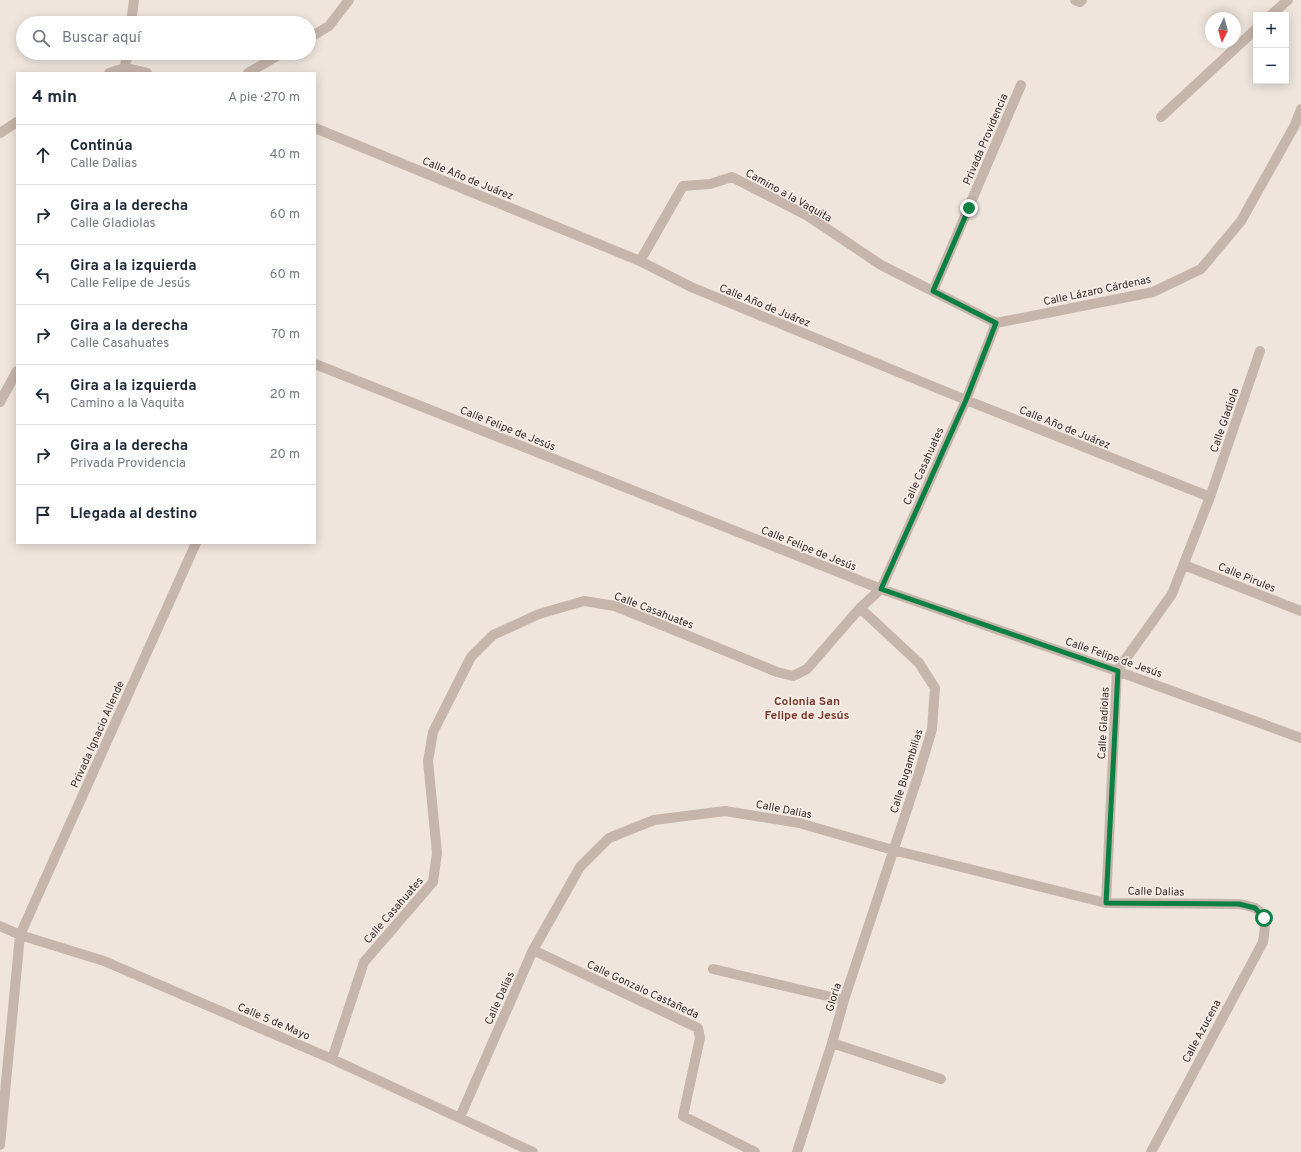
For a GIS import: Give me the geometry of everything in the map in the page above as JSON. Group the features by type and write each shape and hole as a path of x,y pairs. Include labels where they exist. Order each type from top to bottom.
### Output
{"street":[{"path":"132,16 134,0"},
{"path":"316,34 329,26 349,0"},
{"path":"1275,12 1288,0"},
{"path":"1161,117 1253,32"},
{"path":"125,68 126,60"},
{"path":"250,72 270,60"},
{"path":"112,72 125,68 143,72"},
{"name":"Privada Providencia","path":"933,291 1022,85"},
{"name":"Calle Lázaro Cárdenas","path":"996,323 1153,292 1201,270 1241,220 1298,125 1301,109"},
{"path":"0,133 16,123"},
{"name":"Calle Año de Juárez","path":"316,128 640,261 691,287 966,400 1210,497"},
{"name":"Camino a la Vaquita","path":"640,261 683,186 710,184 732,177 808,216 881,266 996,323"},
{"name":"Calle Casahuates","path":"332,1059 364,962 434,882 437,853 428,761 433,732 471,657 493,635 539,614 584,601 615,606 777,672 793,676 807,669 860,608 881,589 966,400 996,323"},
{"name":"Calle Gladiola","path":"1210,497 1260,351"},
{"name":"Calle Felipe de Jesús","path":"316,364 881,589 1118,671 1301,738"},
{"path":"0,402 16,373"},
{"path":"1118,671 1172,594 1210,497"},
{"name":"Privada Ignacio Allende","path":"0,1145 20,935 196,544"},
{"name":"Calle Pirules","path":"1184,565 1301,611"},
{"name":"Calle Bugambilias","path":"860,608 918,663 935,688 932,728 919,773 893,850"},
{"name":"Calle Gladiolas","path":"1106,903 1118,671"},
{"name":"Calle Dalias","path":"460,1117 533,950 580,867 609,838 654,820 725,811 799,823 893,850 1106,903 1239,904 1255,908 1264,918"},
{"name":"Gloria","path":"797,1152 832,1043 844,1000 893,850"},
{"name":"Calle Azucena","path":"1151,1152 1263,942 1265,930 1264,918"},
{"name":"Calle 5 de Mayo","path":"0,926 20,935 104,961 332,1059 533,1152"},
{"name":"Calle Gonzalo Castañeda","path":"533,950 698,1028 700,1038 683,1116 755,1152"},
{"path":"713,969 844,1000"},
{"path":"832,1043 941,1079"}],"district":[{"name":"Colonia San Felipe de Jesús","path":"807,708"}],"route":[{"path":"969,208 933,291 996,323 966,400 881,589 1118,671 1106,903 1239,904 1255,908 1264,918"}]}
